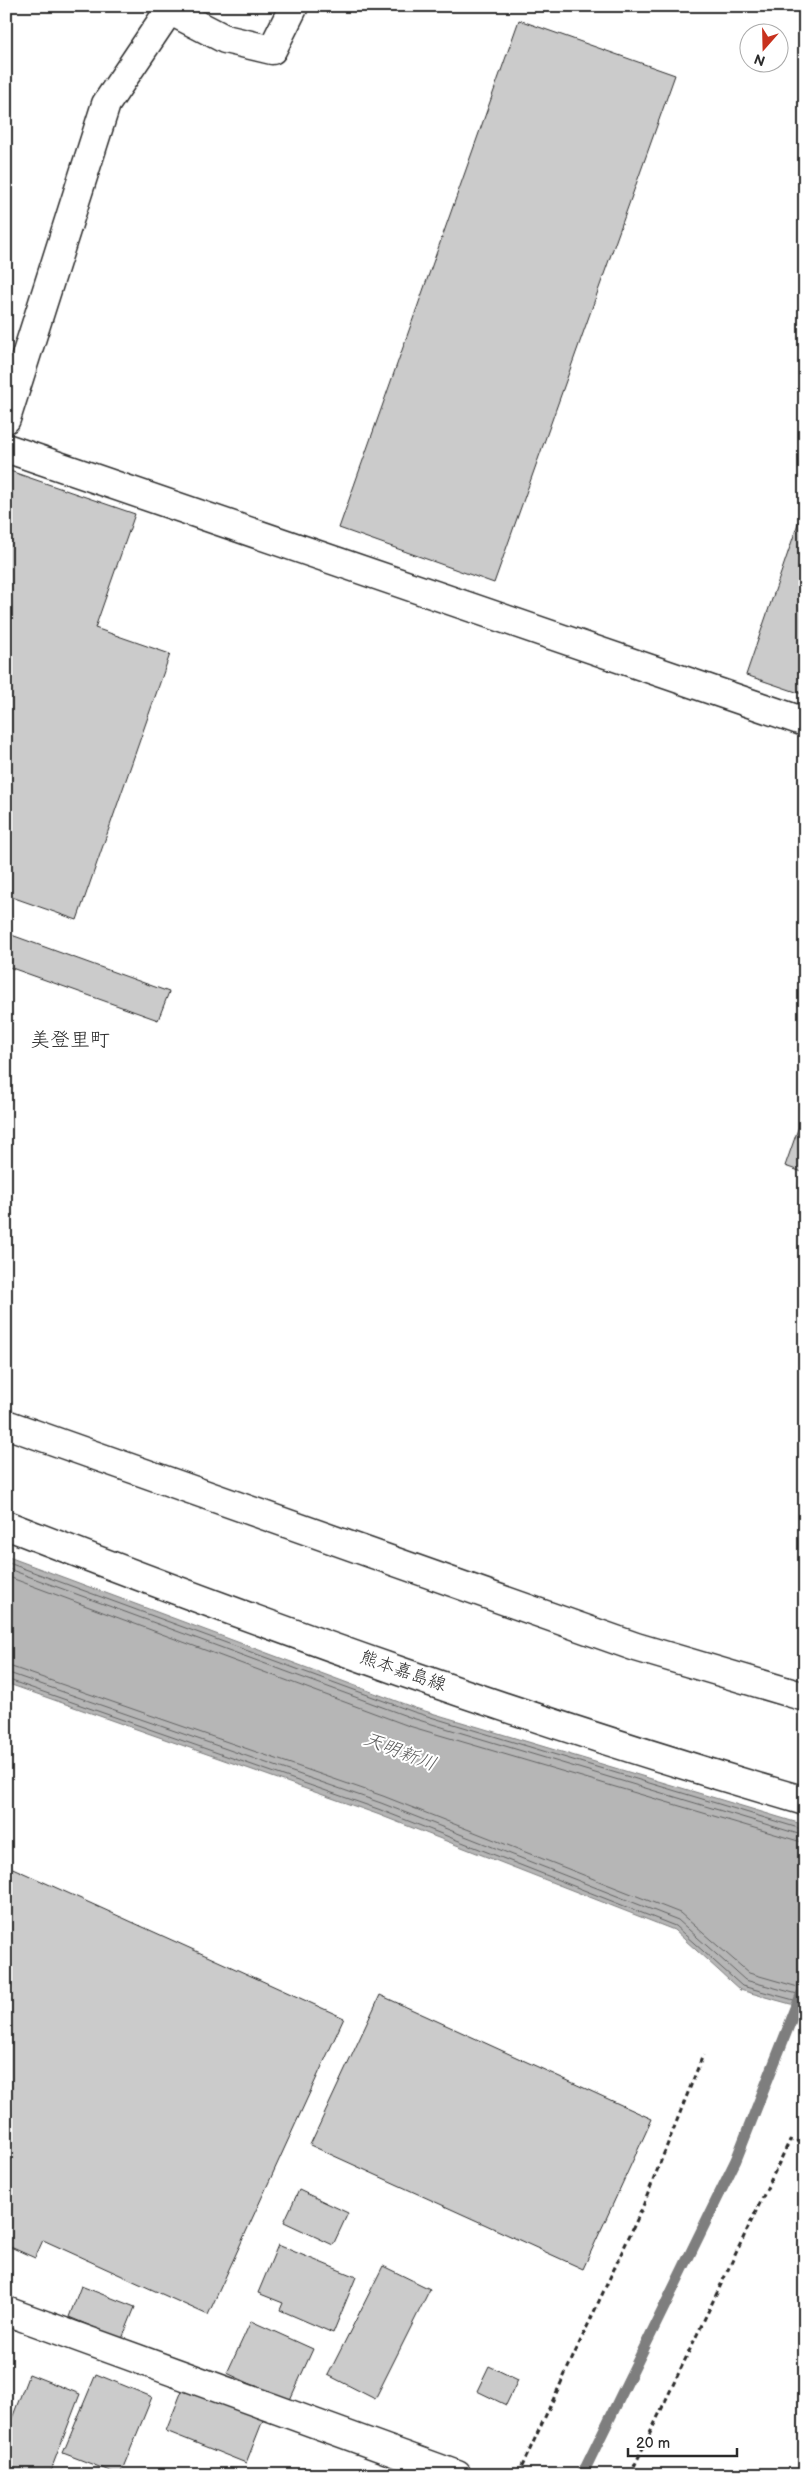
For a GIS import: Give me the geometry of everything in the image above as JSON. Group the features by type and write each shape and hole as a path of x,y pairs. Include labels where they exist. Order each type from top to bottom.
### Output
{"street":[{"path":"6,419 106,104 170,8 225,39 272,50 294,6"},
{"path":"6,448 805,722"},
{"path":"6,1424 636,1647 805,1697"},
{"name":"熊本嘉島線","path":"6,1526 427,1681 739,1782 805,1801"},
{"path":"6,2311 457,2475"}],"path":[{"path":"518,2475 641,2211 703,2055"},
{"path":"630,2475 790,2140 805,2144"}],"water":[{"name":"天明新川","path":"6,1556 415,1708 805,1825 805,2008 740,1990 674,1930 377,1814 6,1683"}],"building":[{"path":"519,20 675,75 494,583 339,528"},
{"path":"7,470 135,514 95,628 170,654 77,920 6,895"},
{"path":"805,503 805,695 746,675"},
{"path":"6,933 169,992 158,1020 6,966"},
{"path":"805,1109 805,1173 785,1166"},
{"path":"6,1865 344,2018 208,2315 43,2240 35,2258 6,2245"},
{"path":"380,1995 652,2119 583,2269 310,2145"},
{"path":"299,2190 348,2213 333,2245 284,2222"},
{"path":"278,2245 356,2277 333,2333 280,2310 283,2303 258,2293"},
{"path":"383,2266 430,2289 375,2399 328,2375"},
{"path":"81,2286 135,2307 122,2339 69,2317"},
{"path":"251,2321 313,2349 289,2402 227,2373"},
{"path":"489,2366 518,2380 506,2405 477,2391"},
{"path":"29,2374 80,2394 49,2475 6,2475 6,2434"},
{"path":"96,2374 152,2397 120,2475 63,2453"},
{"path":"185,2383 265,2415 246,2463 166,2431"}],"waterway":[{"path":"582,2475 736,2160 805,1985"}],"district":[{"name":"美登里町","path":"70,1040"}]}
